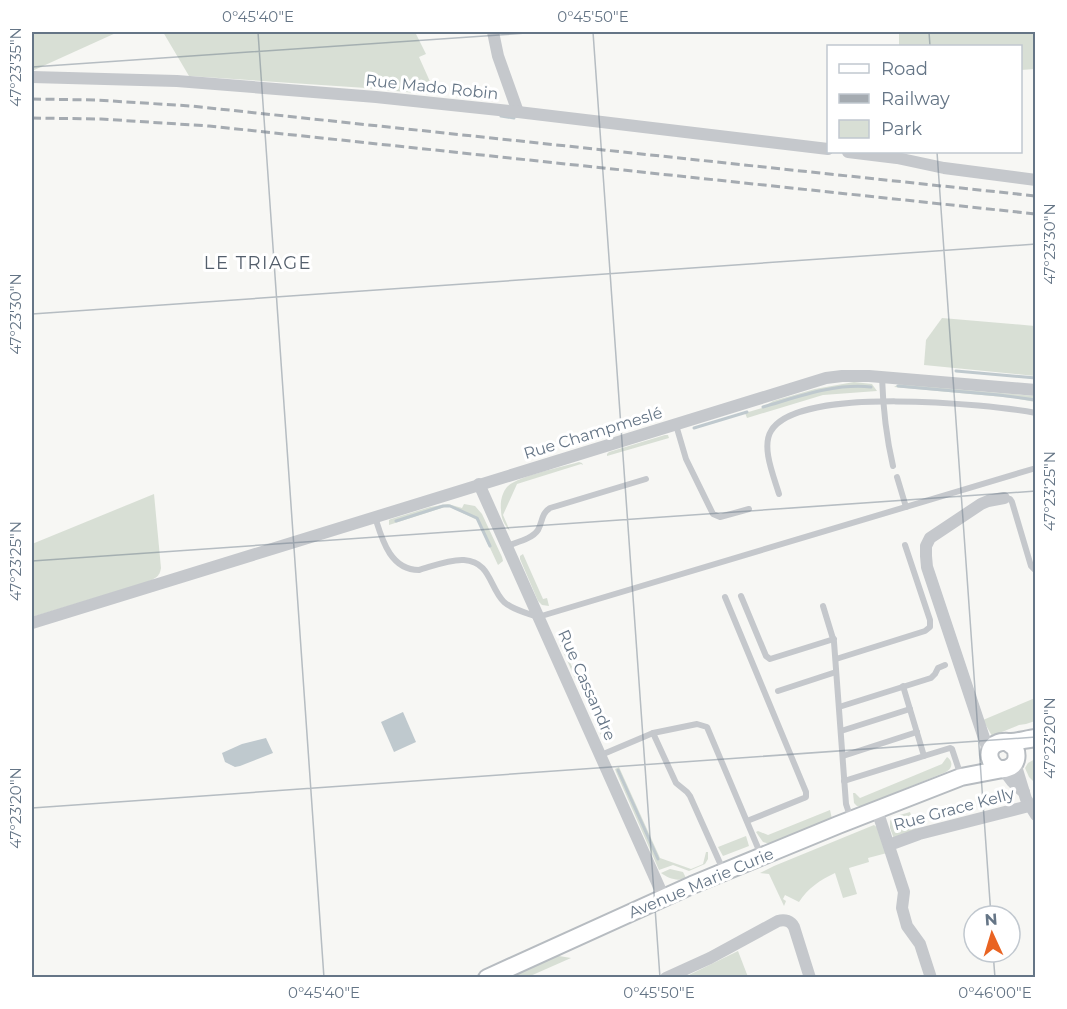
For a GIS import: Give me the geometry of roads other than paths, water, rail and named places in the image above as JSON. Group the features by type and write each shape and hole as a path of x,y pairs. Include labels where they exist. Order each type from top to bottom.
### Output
{"main road":[{"name":"Avenue Marie Curie","path":"916,794 959,770 980,762 993,745 1035,738"},
{"path":"993,745 1013,746 1016,751 1009,765 994,765 990,759 993,745"},
{"name":"Avenue Marie Curie","path":"487,978 762,856 961,777 1009,765 1035,747"}],"street":[{"path":"493,32 498,56 518,112"},
{"name":"Rue Mado Robin","path":"32,77 177,81 376,97 827,149"},
{"path":"856,153 1035,180"},
{"name":"Rue Champmeslé","path":"32,623 826,378 855,375 1035,390"},
{"name":"Rue Cassandre","path":"479,484 664,898"},
{"path":"993,745 979,723 927,567 926,546 930,538 939,531 958,521 981,504 1004,498"},
{"path":"1009,765 1030,791 1032,810"},
{"path":"877,810 903,892 902,908 907,926 910,933 921,944 931,978"},
{"name":"Rue Grace Kelly","path":"889,845 919,834 1032,810"},
{"path":"666,978 784,920 790,922 794,927 810,978"}],"lane":[{"path":"882,377 888,446 893,465"},
{"path":"779,494 767,445 768,437 775,426 791,415 815,408 883,402 987,405 1035,413"},
{"path":"676,424 686,459 713,514 720,517 748,509"},
{"path":"375,517 388,551 403,566 419,570 456,560 467,560 481,566 504,601 518,610 538,616 1035,468"},
{"path":"897,477 906,507"},
{"path":"507,546 524,540 537,531 544,512 550,508 646,479"},
{"path":"1004,498 1012,502 1031,566 1035,571"},
{"path":"836,659 925,631 930,627 930,620 905,545"},
{"path":"725,597 806,792 804,798 747,821"},
{"path":"741,597 766,656 770,659 834,639"},
{"path":"823,606 834,639 846,804 851,820"},
{"path":"839,707 931,678 938,668 945,665"},
{"path":"778,691 836,672"},
{"path":"903,686 924,756"},
{"path":"841,731 910,710"},
{"path":"600,755 653,733 697,724 707,727 762,856"},
{"path":"843,756 917,732"},
{"path":"653,733 675,783 690,796 724,872"},
{"path":"844,781 950,748 959,770"}],"waterway":[{"path":"501,116 514,118"},
{"path":"956,371 1036,378"},
{"path":"898,386 1036,400"},
{"path":"763,407 830,389 871,387"},
{"path":"694,428 747,412"},
{"path":"396,521 443,506 450,506 477,518 490,546"},
{"path":"618,770 658,859"}],"railway":[{"path":"32,99 96,100 191,106 1036,196"},
{"path":"32,118 101,119 209,126 1036,214"}],"district":[{"name":"LE TRIAGE","path":"258,263"}]}
